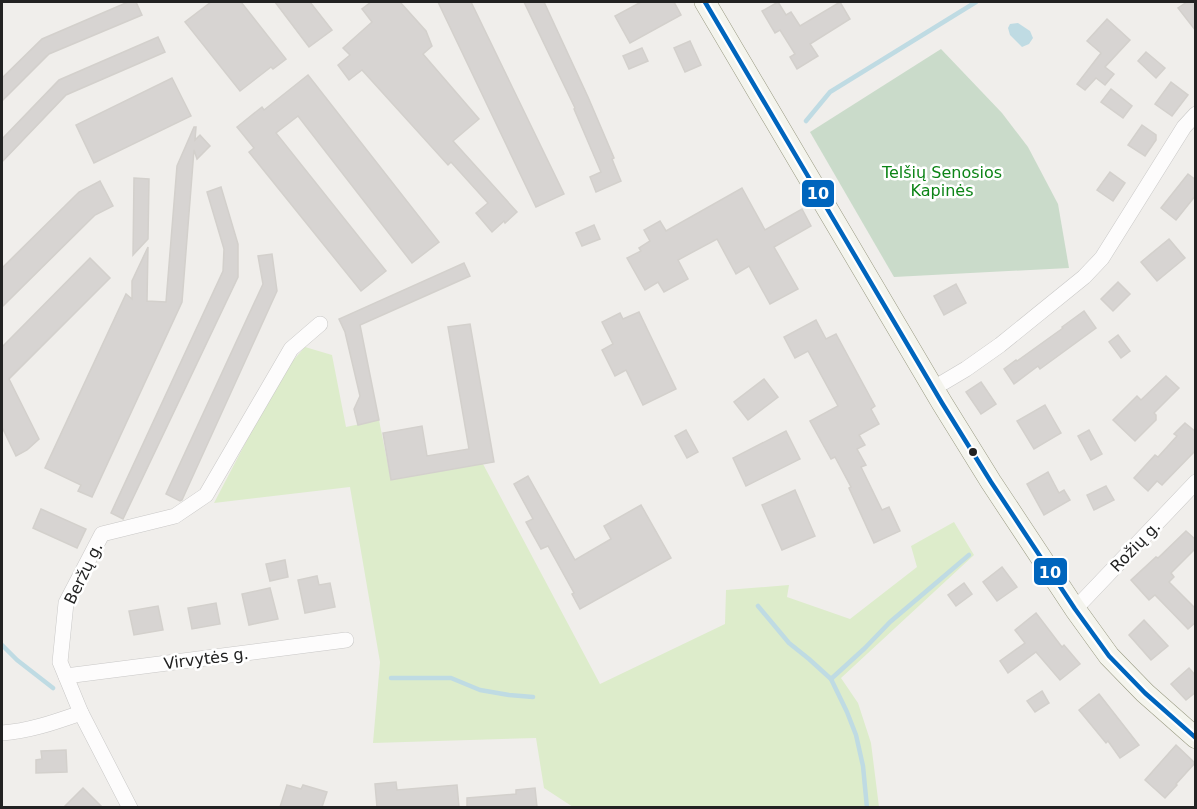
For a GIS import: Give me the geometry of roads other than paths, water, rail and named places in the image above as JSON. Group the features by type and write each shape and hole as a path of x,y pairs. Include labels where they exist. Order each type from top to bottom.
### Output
{"main road":[{"path":"705,2 991,482 1075,609 1109,656 1145,693 1196,738"}],"street":[{"path":"934,388 1000,345 1084,277 1102,258 1184,127 1196,114"},
{"name":"Beržų g.","path":"130,807 81,713 60,662 66,603 102,534 176,516 206,495 291,349 320,324"},
{"name":"Rožių g.","path":"1075,609 1196,482"},
{"name":"Virvytės g.","path":"66,676 346,640"},
{"path":"2,732 18,732 81,713"}],"water":[{"path":"1018,23 1030,31 1033,38 1029,44 1022,47 1010,35 1008,28 1010,24"}],"waterway":[{"path":"806,121 830,92 976,2"},
{"path":"831,679 890,622 969,555"},
{"path":"758,606 789,643 831,679 856,735 863,766 867,808"},
{"path":"2,645 53,688"},
{"path":"391,678 451,678 480,690 533,697"}],"park label":[{"name":"Telšių Senosios Kapinės","path":"942,181"}]}
